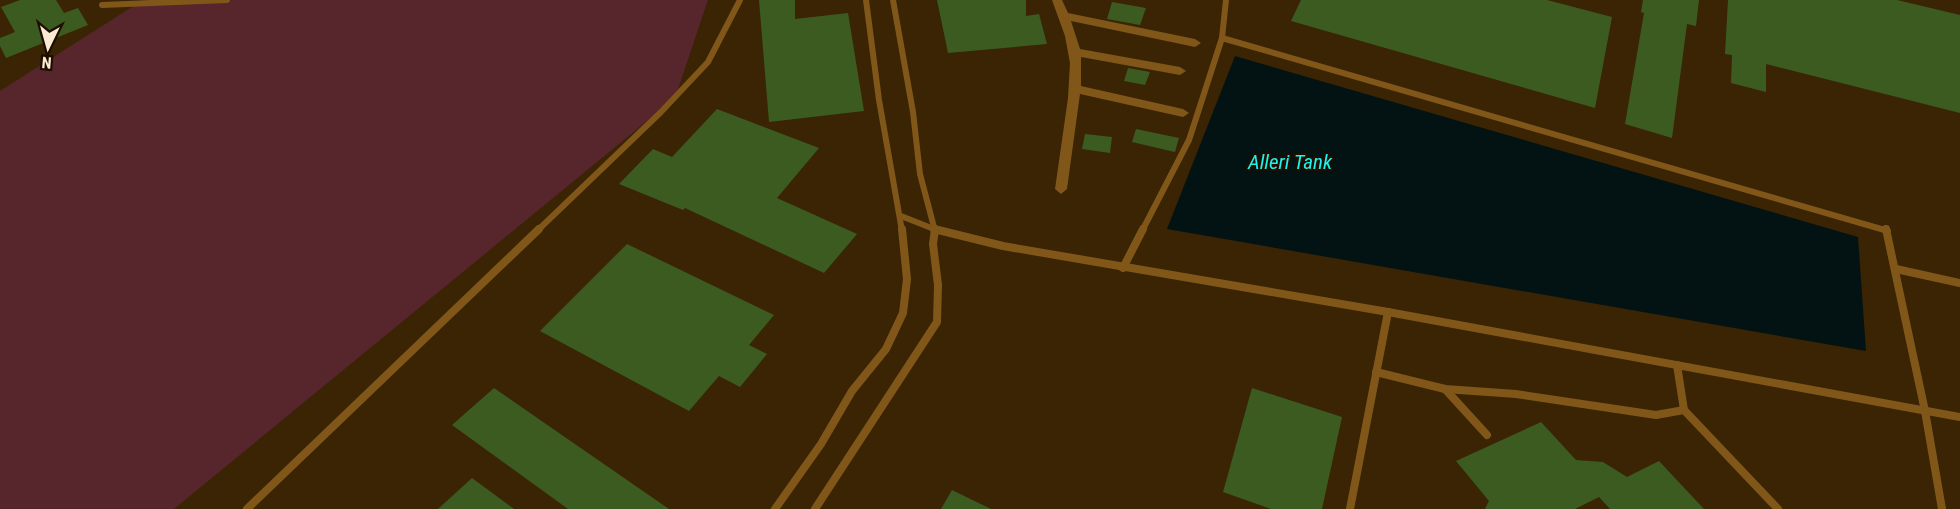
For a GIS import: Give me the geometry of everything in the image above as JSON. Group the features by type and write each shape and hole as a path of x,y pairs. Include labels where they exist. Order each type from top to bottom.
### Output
{"street":[{"path":"1057,0 1074,52 1073,88 1061,189"},
{"path":"1064,16 1195,43"},
{"path":"1074,52 1180,71"},
{"path":"1073,88 1183,113"}],"lane":[{"path":"100,2 115,0"},
{"path":"100,2 172,4 227,0"},
{"path":"247,509 661,112 708,62 740,0"},
{"path":"775,509 821,444 852,391 886,349 903,313 907,279 901,216 879,100 866,0"},
{"path":"814,509 937,322 938,285 933,244 935,230 920,174 913,112 893,0"},
{"path":"1123,268 1189,140 1222,38 1227,0"},
{"path":"1222,38 1888,230 1925,411 1942,509"},
{"path":"901,216 935,230 1003,246 1388,312 1960,417"},
{"path":"1896,269 1960,283"},
{"path":"1350,509 1388,312"},
{"path":"1677,365 1684,410 1778,509"},
{"path":"1376,372 1445,389 1516,394 1656,415 1684,410"},
{"path":"1445,389 1487,435"}],"shaded area":[{"path":"143,0 708,0 675,98 174,509 0,509 0,91"}],"water":[{"name":"Alleri Tank","path":"1235,56 1858,237 1866,351 1167,229"}],"building":[{"path":"20,0 56,0 64,13 78,8 88,25 6,58 0,46 0,38 15,32 1,7"},
{"path":"759,0 795,0 795,19 848,13 864,111 769,122"},
{"path":"937,0 1026,0 1026,16 1039,14 1047,44 948,53"},
{"path":"1301,0 1547,0 1612,17 1595,108 1291,21"},
{"path":"1643,0 1699,0 1696,26 1687,24 1672,138 1625,124 1644,13 1641,12"},
{"path":"1728,0 1897,0 1960,15 1960,113 1766,64 1766,92 1731,83 1732,55 1725,54"},
{"path":"1112,2 1146,8 1140,25 1107,19"},
{"path":"1128,68 1150,72 1145,85 1124,81"},
{"path":"717,109 819,148 777,198 857,234 824,273 685,208 683,210 619,184 653,149 672,157"},
{"path":"1136,129 1179,138 1175,152 1132,142"},
{"path":"1085,134 1112,137 1110,153 1082,149"},
{"path":"627,244 774,315 749,345 767,354 740,387 719,376 689,411 540,331"},
{"path":"494,388 669,509 568,509 452,425"},
{"path":"1252,388 1342,417 1322,509 1271,509 1223,492"},
{"path":"1541,422 1576,460 1603,462 1627,477 1659,461 1704,509 1610,509 1599,497 1575,509 1485,509 1489,501 1456,461"},
{"path":"472,478 514,509 438,509"},
{"path":"952,490 991,509 941,509"}]}
